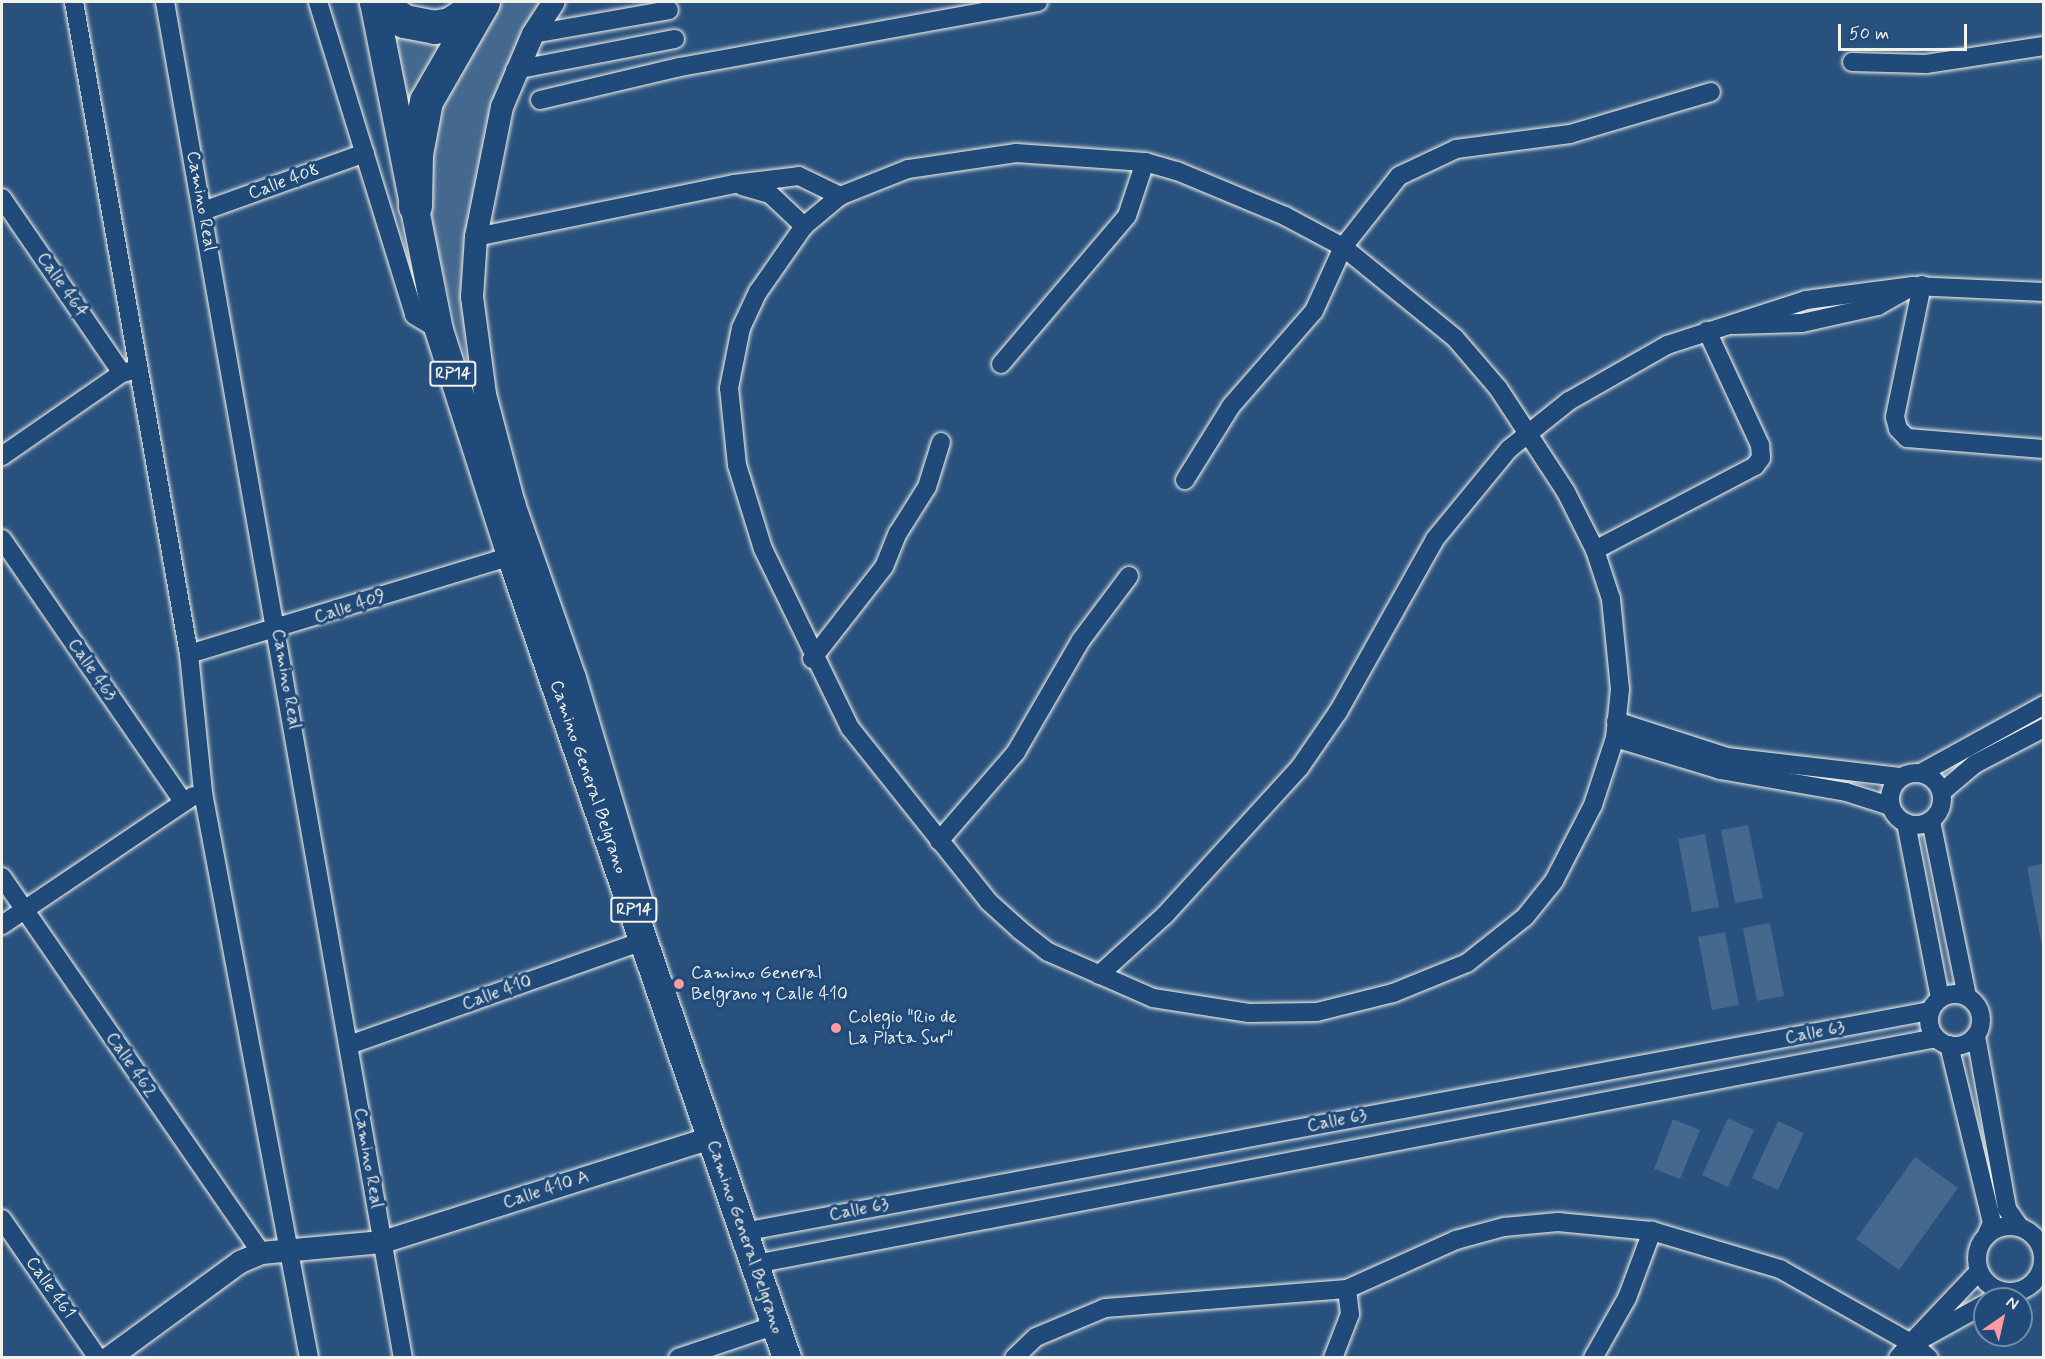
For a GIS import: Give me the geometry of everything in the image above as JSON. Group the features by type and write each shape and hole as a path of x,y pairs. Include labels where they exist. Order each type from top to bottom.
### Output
{"highway":[{"path":"375,2 404,21 434,27 450,24 483,2"},
{"path":"417,216 416,154 426,101 483,2"}],"main road":[{"name":"Camino General Belgrano","path":"356,2 396,159 417,216"},
{"name":"Camino General Belgrano","path":"375,2 439,330 507,511 511,556 787,1358"}],"street":[{"path":"74,2 130,371 189,654 203,793 309,1358"},
{"name":"Camino Real","path":"165,2 278,630 403,1358"},
{"path":"318,2 414,315 439,330"},
{"path":"554,2 533,34 502,107 476,237 472,297 485,394 507,511 630,850 646,918 645,940"},
{"path":"540,100 681,67 1038,2"},
{"path":"533,34 669,6 681,67"},
{"path":"516,70 675,39"},
{"path":"1852,62 1926,64 2043,46"},
{"path":"1185,480 1231,406 1314,311 1343,247 1374,203 1425,160 1456,148 1570,134 1711,92"},
{"name":"Calle 408","path":"203,211 365,153"},
{"path":"1016,153 1145,162 1230,191 1343,247 1455,338 1528,432 1595,550 1617,637 1616,730 1593,806 1554,882 1525,918 1467,963 1393,993 1317,1012 1249,1013 1153,998 1048,952 1020,930 939,841 850,728 812,659 763,549 737,465 729,388 741,328 758,292 804,226 840,196 908,170 1016,153"},
{"path":"1001,364 1126,216 1145,162"},
{"path":"476,237 734,184 799,176 840,196"},
{"path":"734,184 770,194 804,226"},
{"name":"Calle 464","path":"2,198 130,371"},
{"path":"1099,975 1165,915 1300,767 1338,712 1435,539 1528,432 1599,380 1707,331 1806,300 1917,286 2043,292"},
{"path":"1917,286 1895,417 1898,429 1907,438 2043,449"},
{"path":"1595,550 1755,466 1761,458 1760,445 1707,331"},
{"path":"2,456 130,371"},
{"path":"812,659 884,567 898,533 927,487 941,442"},
{"name":"Calle 463","path":"2,539 182,800"},
{"name":"Calle 409","path":"189,654 278,630 511,556"},
{"path":"939,841 1016,752 1081,640 1129,576"},
{"path":"1616,730 1772,766 1900,777 1921,772 2043,705"},
{"path":"1906,823 1931,821 1941,808 1942,792 1975,764 2043,728"},
{"path":"1616,730 1720,770 1836,790 1890,806 1906,823 1942,1042 1963,1104 1992,1223 1977,1251 1979,1271 1992,1287"},
{"path":"1921,772 1942,792"},
{"path":"1890,806 1891,790 1900,777"},
{"path":"2,925 182,800 203,793"},
{"path":"1931,821 1967,996 1979,1010 1976,1036 1998,1148 2007,1209 2019,1226 2042,1244 2040,1274 2035,1286"},
{"name":"Calle 462","path":"2,877 261,1253"},
{"name":"Calle 410","path":"349,1046 645,940"},
{"name":"Calle 63","path":"743,1232 1935,1005 1967,996"},
{"name":"Calle 63","path":"755,1264 1976,1036"},
{"name":"Calle 410 A","path":"383,1242 710,1138"},
{"path":"1975,1155 1998,1148"},
{"name":"Calle 461","path":"2,1219 98,1358"},
{"path":"1014,1358 1036,1337 1105,1308 1347,1289 1456,1240 1504,1227 1569,1222 1652,1231 1780,1269 1911,1343 1929,1358"},
{"path":"1987,1234 2019,1226"},
{"path":"1593,1358 1627,1298 1652,1231"},
{"path":"109,1358 240,1262 261,1253 290,1247 383,1242"},
{"path":"1898,1358 1979,1271"},
{"path":"1333,1358 1350,1314 1347,1289"},
{"path":"1911,1343 1973,1310"},
{"path":"678,1358 776,1325"}],"shaded area":[{"path":"497,2 543,2 463,277 465,348 493,464 435,242 424,155 454,66"},
{"path":"385,23 455,34 410,125"},
{"path":"1748,825 1763,898 1735,903 1721,830"},
{"path":"1705,834 1719,907 1692,912 1678,839"},
{"path":"2044,864 2043,951 2027,867"},
{"path":"1770,923 1784,996 1757,1001 1743,928"},
{"path":"1725,932 1739,1005 1712,1010 1698,937"},
{"path":"1728,1118 1754,1130 1728,1187 1702,1175"},
{"path":"1673,1119 1700,1130 1680,1179 1654,1169"},
{"path":"1778,1121 1804,1133 1778,1190 1752,1178"},
{"path":"1915,1157 1958,1188 1899,1270 1856,1239"}],"place":[{"name":"Camino General Belgrano y Calle 410","path":"679,984"},
{"name":"Colegio \"Rio de La Plata Sur\"","path":"836,1028"}]}
